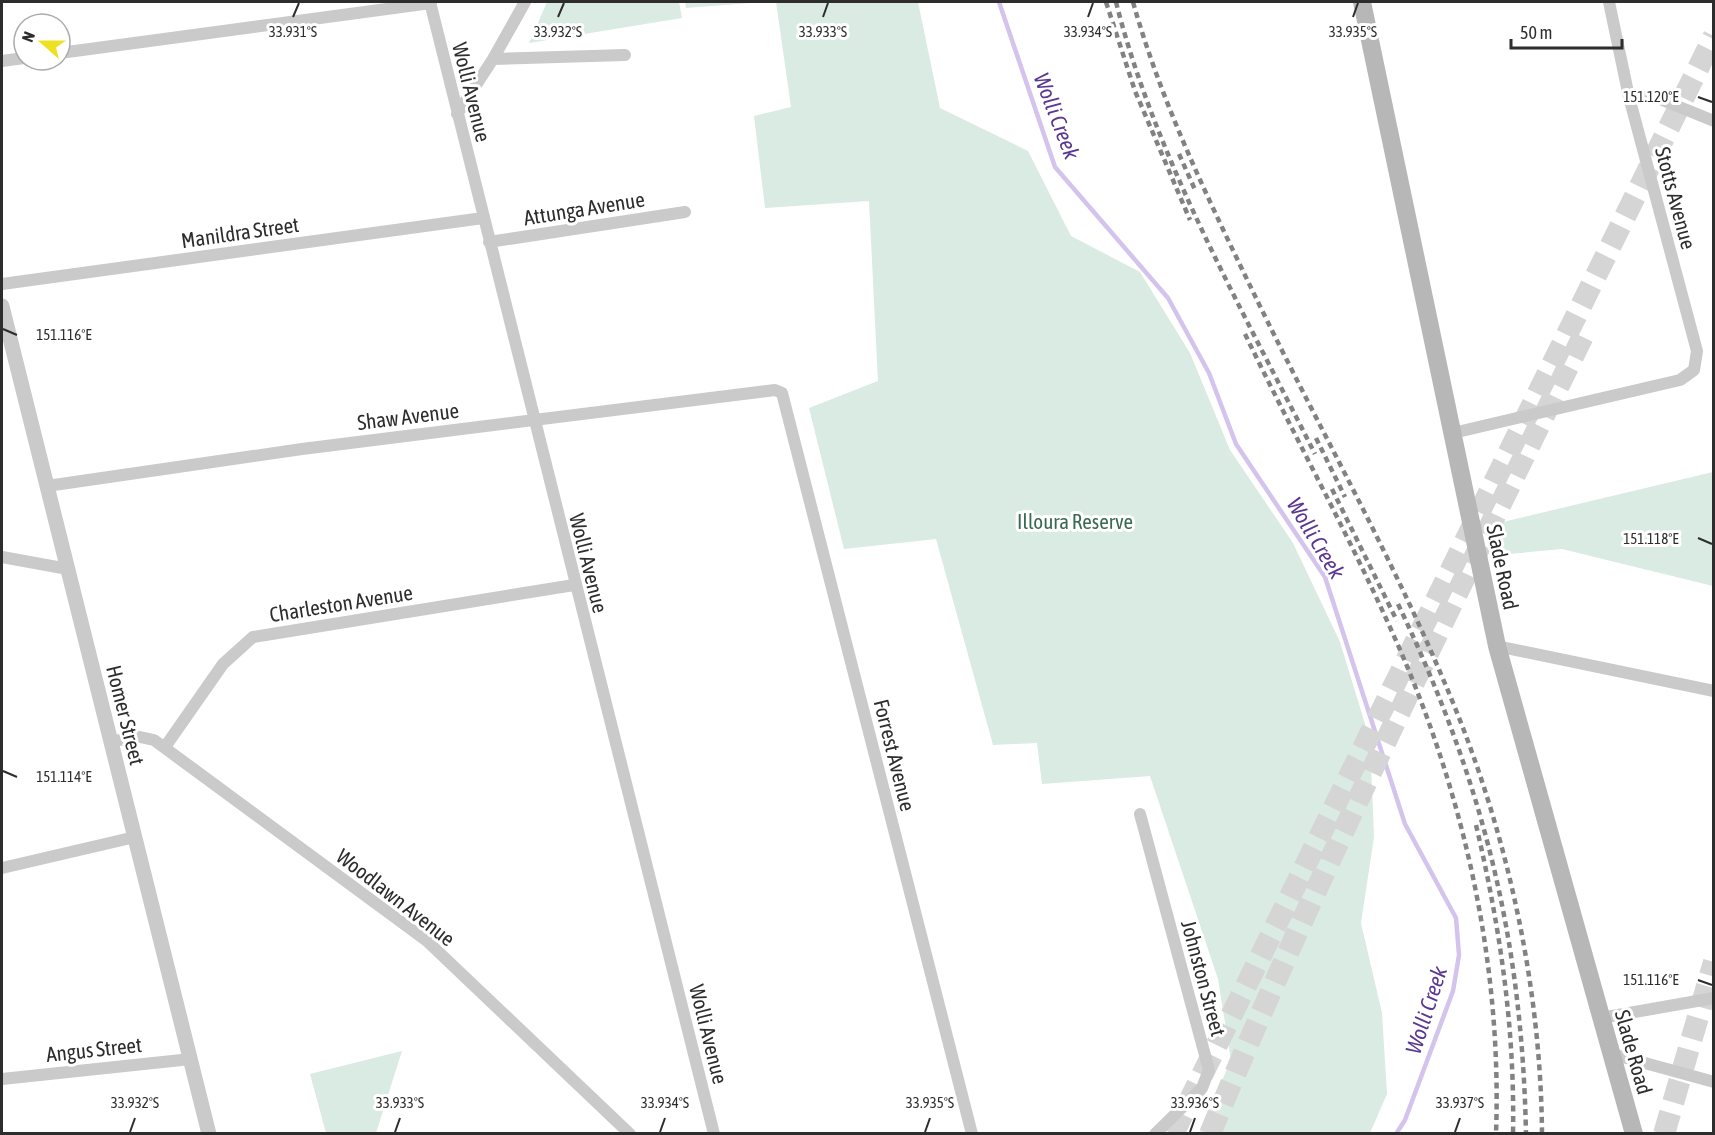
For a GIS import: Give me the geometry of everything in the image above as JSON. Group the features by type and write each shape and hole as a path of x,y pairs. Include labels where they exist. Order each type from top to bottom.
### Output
{"main road":[{"name":"Slade Road","path":"1362,2 1497,646 1634,1134"}],"street":[{"path":"72,51 431,2"},
{"name":"Wolli Avenue","path":"431,2 574,585 714,1134"},
{"path":"457,114 493,59 525,2"},
{"name":"Stotts Avenue","path":"1453,433 1680,380 1694,370 1697,351 1629,97 1609,2"},
{"path":"493,59 625,55"},
{"path":"1629,97 1654,97 1713,121"},
{"name":"Attunga Avenue","path":"489,242 685,212"},
{"name":"Manildra Street","path":"2,284 483,218"},
{"name":"Homer Street","path":"2,306 209,1134"},
{"name":"Shaw Avenue","path":"47,486 152,469 775,390"},
{"name":"Forrest Avenue","path":"775,390 782,393 972,1134"},
{"path":"2,557 68,569"},
{"name":"Charleston Avenue","path":"165,747 224,664 253,638 574,585"},
{"path":"1497,646 1713,692"},
{"name":"Woodlawn Avenue","path":"112,742 145,736 165,747 427,941 630,1134"},
{"name":"Johnston Street","path":"1140,814 1209,1070 1202,1088 1155,1134"},
{"path":"2,868 135,837"},
{"path":"1601,1018 1713,998"},
{"path":"1612,1054 1713,1082"},
{"name":"Angus Street","path":"2,1079 191,1059"}],"green space":[{"path":"547,2 679,2 682,18 529,43"},
{"path":"685,2 764,2 686,8"},
{"name":"Illoura Reserve","path":"776,2 918,2 940,108 1028,151 1071,236 1140,272 1190,353 1230,450 1293,543 1340,642 1370,740 1374,837 1361,923 1382,1013 1387,1094 1370,1133 1199,1133 1231,1060 1218,979 1150,776 1042,784 1037,743 993,745 936,539 844,549 809,408 878,381 869,201 765,208 754,116 791,107"},
{"path":"1713,472 1713,586 1562,549 1499,555 1495,552 1490,525"},
{"path":"402,1051 376,1133 326,1133 310,1074"}],"waterway":[{"name":"Wolli Creek","path":"999,2 1055,167 1168,298 1209,373 1236,444 1325,577 1405,824 1456,918 1459,955 1453,991 1405,1120 1396,1134"}],"tunnel":[{"path":"1173,1134 1714,36"},
{"path":"1210,1134 1344,829 1586,330"},
{"path":"1664,1134 1714,962"}],"railway":[{"path":"1106,2 1135,91 1190,220"},
{"path":"1116,2 1153,118 1177,175 1231,289 1315,454"},
{"path":"1133,2 1158,78 1205,190 1283,353 1391,565 1441,673 1463,728 1496,826 1520,928 1536,1031 1542,1134"},
{"path":"1179,154 1196,192"},
{"path":"1245,334 1383,612 1424,709 1444,768 1461,827 1486,949 1493,1010 1496,1134"},
{"path":"1316,438 1345,497"},
{"path":"1332,489 1397,621"},
{"path":"1398,604 1428,670 1453,734 1475,798 1492,862 1506,927 1516,993 1523,1062 1526,1134"},
{"path":"1476,825 1492,901 1504,978 1511,1055 1513,1134"}]}
